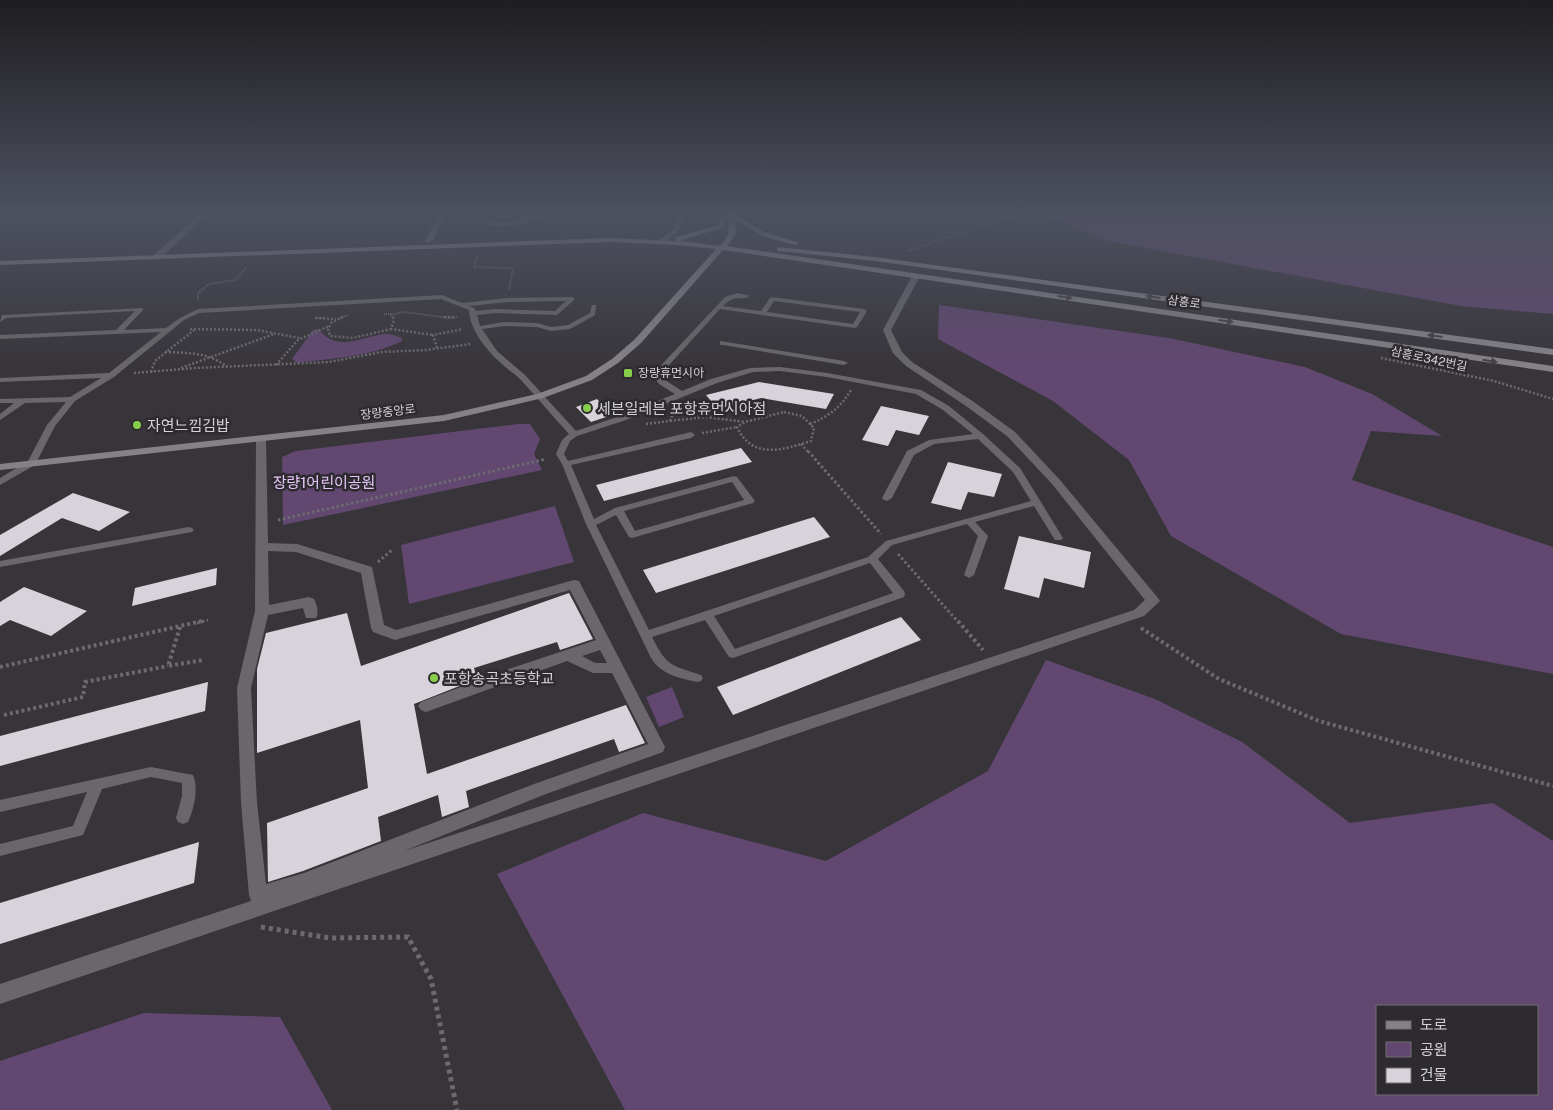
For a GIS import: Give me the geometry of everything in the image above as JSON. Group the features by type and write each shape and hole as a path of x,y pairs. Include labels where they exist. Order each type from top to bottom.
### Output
{"main road":[{"name":"장량중앙로","path":"0,467 262,440 444,418 540,396 589,378 615,361 638,340 708,264"},
{"name":"삼흥로","path":"826,264 1553,369"},
{"name":"삼흥로","path":"910,264 1553,352"}],"street":[{"path":"0,994 1138,613 1154,600 1056,482 1011,434 970,404 909,364 898,353 887,330 916,276"},
{"path":"262,440 262,547 262,611 244,688 249,803 258,895 304,882 540,789 657,747 574,584 396,635 378,628 367,570 297,548 262,547"},
{"path":"262,611 309,602 311,615"},
{"path":"426,706 508,675 604,643"},
{"path":"568,655 592,668 617,668"}],"lane":[{"path":"681,394 662,382 656,375 727,298 738,295 747,296"},
{"path":"0,482 32,463 48,430 72,399 111,376 182,318 198,311 442,297 472,309 472,314 486,342 540,396 574,434"},
{"path":"460,304 508,300 572,299 557,313 496,311 472,314"},
{"path":"718,307 855,326 864,311 772,299 763,313"},
{"path":"478,328 504,324 537,326 551,329 570,326 592,314 594,306"},
{"path":"0,320 4,316 141,309 118,332"},
{"path":"0,337 167,330"},
{"path":"723,343 844,362"},
{"path":"780,369 791,354"},
{"path":"697,678 673,672 663,666 591,524 560,454 566,440 574,434 623,418 714,381 753,370 780,369 918,392 946,408 1017,470 1058,538"},
{"path":"0,380 111,376"},
{"path":"0,401 72,399"},
{"path":"0,418 24,400"},
{"path":"566,464 691,435"},
{"path":"887,498 910,452 932,442 980,436"},
{"path":"591,524 618,510 734,479 750,501 632,535 618,510"},
{"path":"647,635 708,616 872,559 889,543 1037,502"},
{"path":"968,520 984,536 969,575"},
{"path":"0,564 189,530"},
{"path":"708,616 733,654 900,594 872,559"},
{"path":"0,806 151,772 188,779 190,796 183,818"},
{"path":"0,850 78,832 97,784"}],"path":[{"path":"475,264 474,267 513,268 508,300"},
{"path":"198,311 198,293 209,284 235,280 247,267"},
{"path":"377,313 391,315 404,312 450,318 472,314"},
{"path":"356,314 332,322 328,329 330,336 343,339 361,338 391,328 433,335 478,328"},
{"path":"391,315 394,320 391,328"},
{"path":"276,365 295,341 330,326"},
{"path":"151,372 155,361 195,329"},
{"path":"167,330 257,330 300,338"},
{"path":"176,370 276,333"},
{"path":"433,335 437,348"},
{"path":"111,376 176,370 329,362 381,352 486,342"},
{"path":"165,352 198,354 221,360 227,367"},
{"name":"삼흥로342번길","path":"1379,358 1494,381 1553,399"},
{"path":"810,424 829,416 846,401 855,381"},
{"path":"691,435 737,427 746,422 784,412 802,416 814,428 811,441 771,451 752,447 739,434 737,427"},
{"path":"670,421 705,416 746,422"},
{"path":"801,444 994,662"},
{"path":"278,520 546,459"},
{"path":"367,570 393,550"},
{"path":"1126,618 1219,679 1319,720 1553,786"},
{"path":"0,667 208,620"},
{"path":"168,666 180,626"},
{"path":"4,715 83,697 85,682 203,660"},
{"path":"258,926 330,938 408,938 432,979 457,1110"}],"green space":[{"path":"1232,264 1553,264 1553,314 1461,306"},
{"path":"939,305 1169,338 1305,367 1372,394 1442,436 1371,431 1352,480 1553,547 1553,674 1341,634 1171,536 1129,460 1053,401 938,339"},
{"path":"319,329 325,336 340,342 349,342 385,334 402,338 402,341 364,354 297,363 292,359 313,330"},
{"name":"장량1어린이공원","path":"530,424 540,439 534,454 542,470 283,525 282,457 296,451"},
{"path":"555,506 574,562 409,604 401,545"},
{"path":"1046,660 1155,699 1242,742 1350,823 1493,803 1553,841 1553,1110 625,1110 497,874 643,813 826,861 988,771"},
{"path":"672,687 684,717 659,727 646,697"},
{"path":"144,1013 280,1017 332,1110 0,1110 0,1061"}],"building":[{"path":"759,382 834,394 826,409 761,398 718,409 706,395"},
{"path":"597,399 612,415 591,422 576,407"},
{"path":"881,406 929,416 919,435 896,430 888,446 862,440"},
{"path":"741,448 752,462 604,501 596,485"},
{"path":"948,462 1002,474 994,497 968,492 961,510 931,503"},
{"path":"73,493 130,512 99,531 62,518 0,556 0,535"},
{"path":"814,517 830,537 656,593 643,570"},
{"path":"1019,536 1091,552 1084,588 1044,578 1039,598 1004,589"},
{"path":"217,568 216,585 132,606 135,588"},
{"path":"24,587 87,611 51,636 10,620 0,626 0,602"},
{"path":"569,593 593,639 560,650 557,642 474,668 477,679 414,704 427,774 626,705 645,743 619,752 614,739 466,791 469,807 442,817 438,795 378,817 381,841 303,871 268,882 267,823 368,788 360,720 257,753 257,669 266,633 347,613 361,666"},
{"path":"901,617 921,640 733,715 717,687"},
{"path":"208,682 205,711 0,766 0,736"},
{"path":"199,842 194,883 0,944 0,903"}],"place":[{"name":"장량휴먼시아","path":"628,373"},
{"name":"세븐일레븐 포항휴먼시아점","path":"587,408"},
{"name":"자연느낌김밥","path":"137,425"},
{"name":"포항송곡초등학교","path":"434,678"}]}
